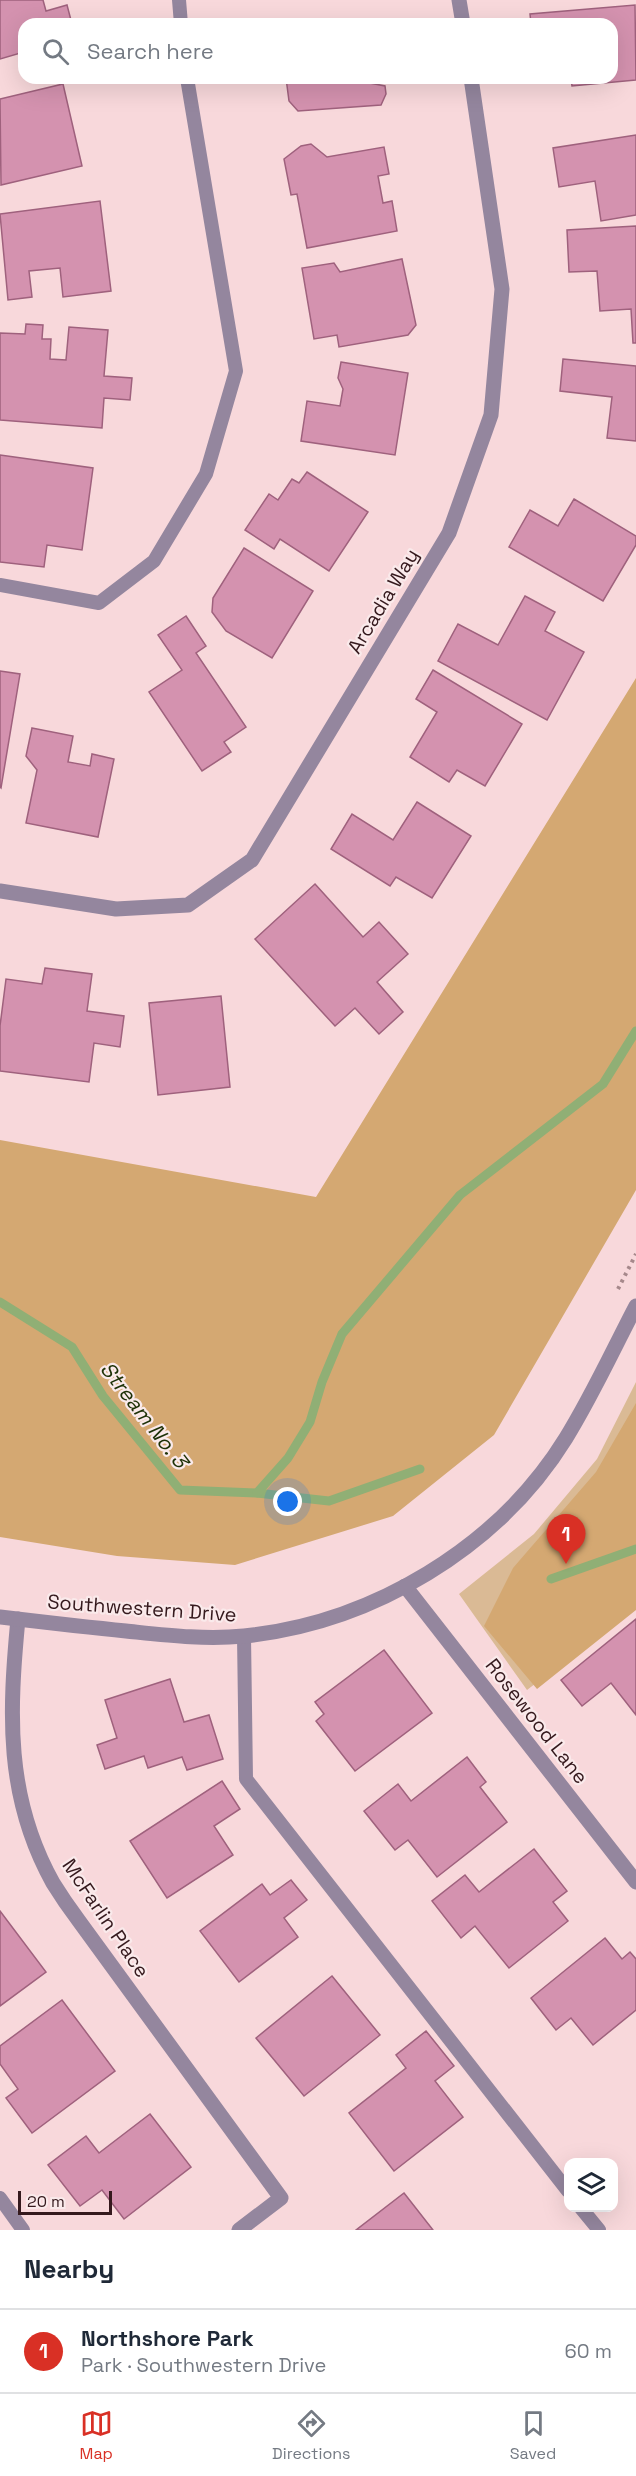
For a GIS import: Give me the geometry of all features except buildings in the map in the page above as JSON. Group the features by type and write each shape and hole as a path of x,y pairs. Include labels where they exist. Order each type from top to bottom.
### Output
{"street":[{"path":"459,0 462,18"},
{"name":"Arcadia Way","path":"0,891 116,909 189,905 252,860 449,533 491,416 502,289 472,84"},
{"name":"Southwestern Drive","path":"0,1617 158,1634 203,1637 244,1636 282,1630 341,1614 376,1601 458,1553 494,1525 544,1469 582,1410 636,1306"},
{"name":"Rosewood Lane","path":"405,1586 636,1882"},
{"name":"McFarlin Place","path":"18,1619 11,1690 14,1767 23,1805 39,1853 53,1883 79,1921 280,2198 239,2230"}],"lane":[{"path":"179,0 180,18"},
{"path":"0,585 99,603 154,561 206,474 236,371 187,84"},
{"path":"244,1636 246,1779 564,2186"},
{"path":"0,2198 23,2230"},
{"path":"585,2212 599,2230"}],"path":[{"path":"615,1294 636,1254"}],"shaded area":[{"path":"636,678 636,1190 494,1435 393,1516 235,1565 117,1556 0,1537 0,1140 316,1197"},
{"path":"636,1382 636,1606 527,1690 459,1594 534,1534 597,1459"},
{"path":"636,1403 636,1610 537,1689 484,1626 513,1568 596,1472"}],"waterway":[{"path":"257,1493 288,1458 310,1422 322,1382 342,1334 460,1195 603,1084 636,1031"},
{"name":"Stream No. 3","path":"0,1302 72,1347 103,1396 180,1490 257,1493 329,1501 420,1469"},
{"name":"Stream No. 3","path":"551,1579 636,1549"}],"place":[{"name":"Northshore Park","path":"566,1564"}]}
